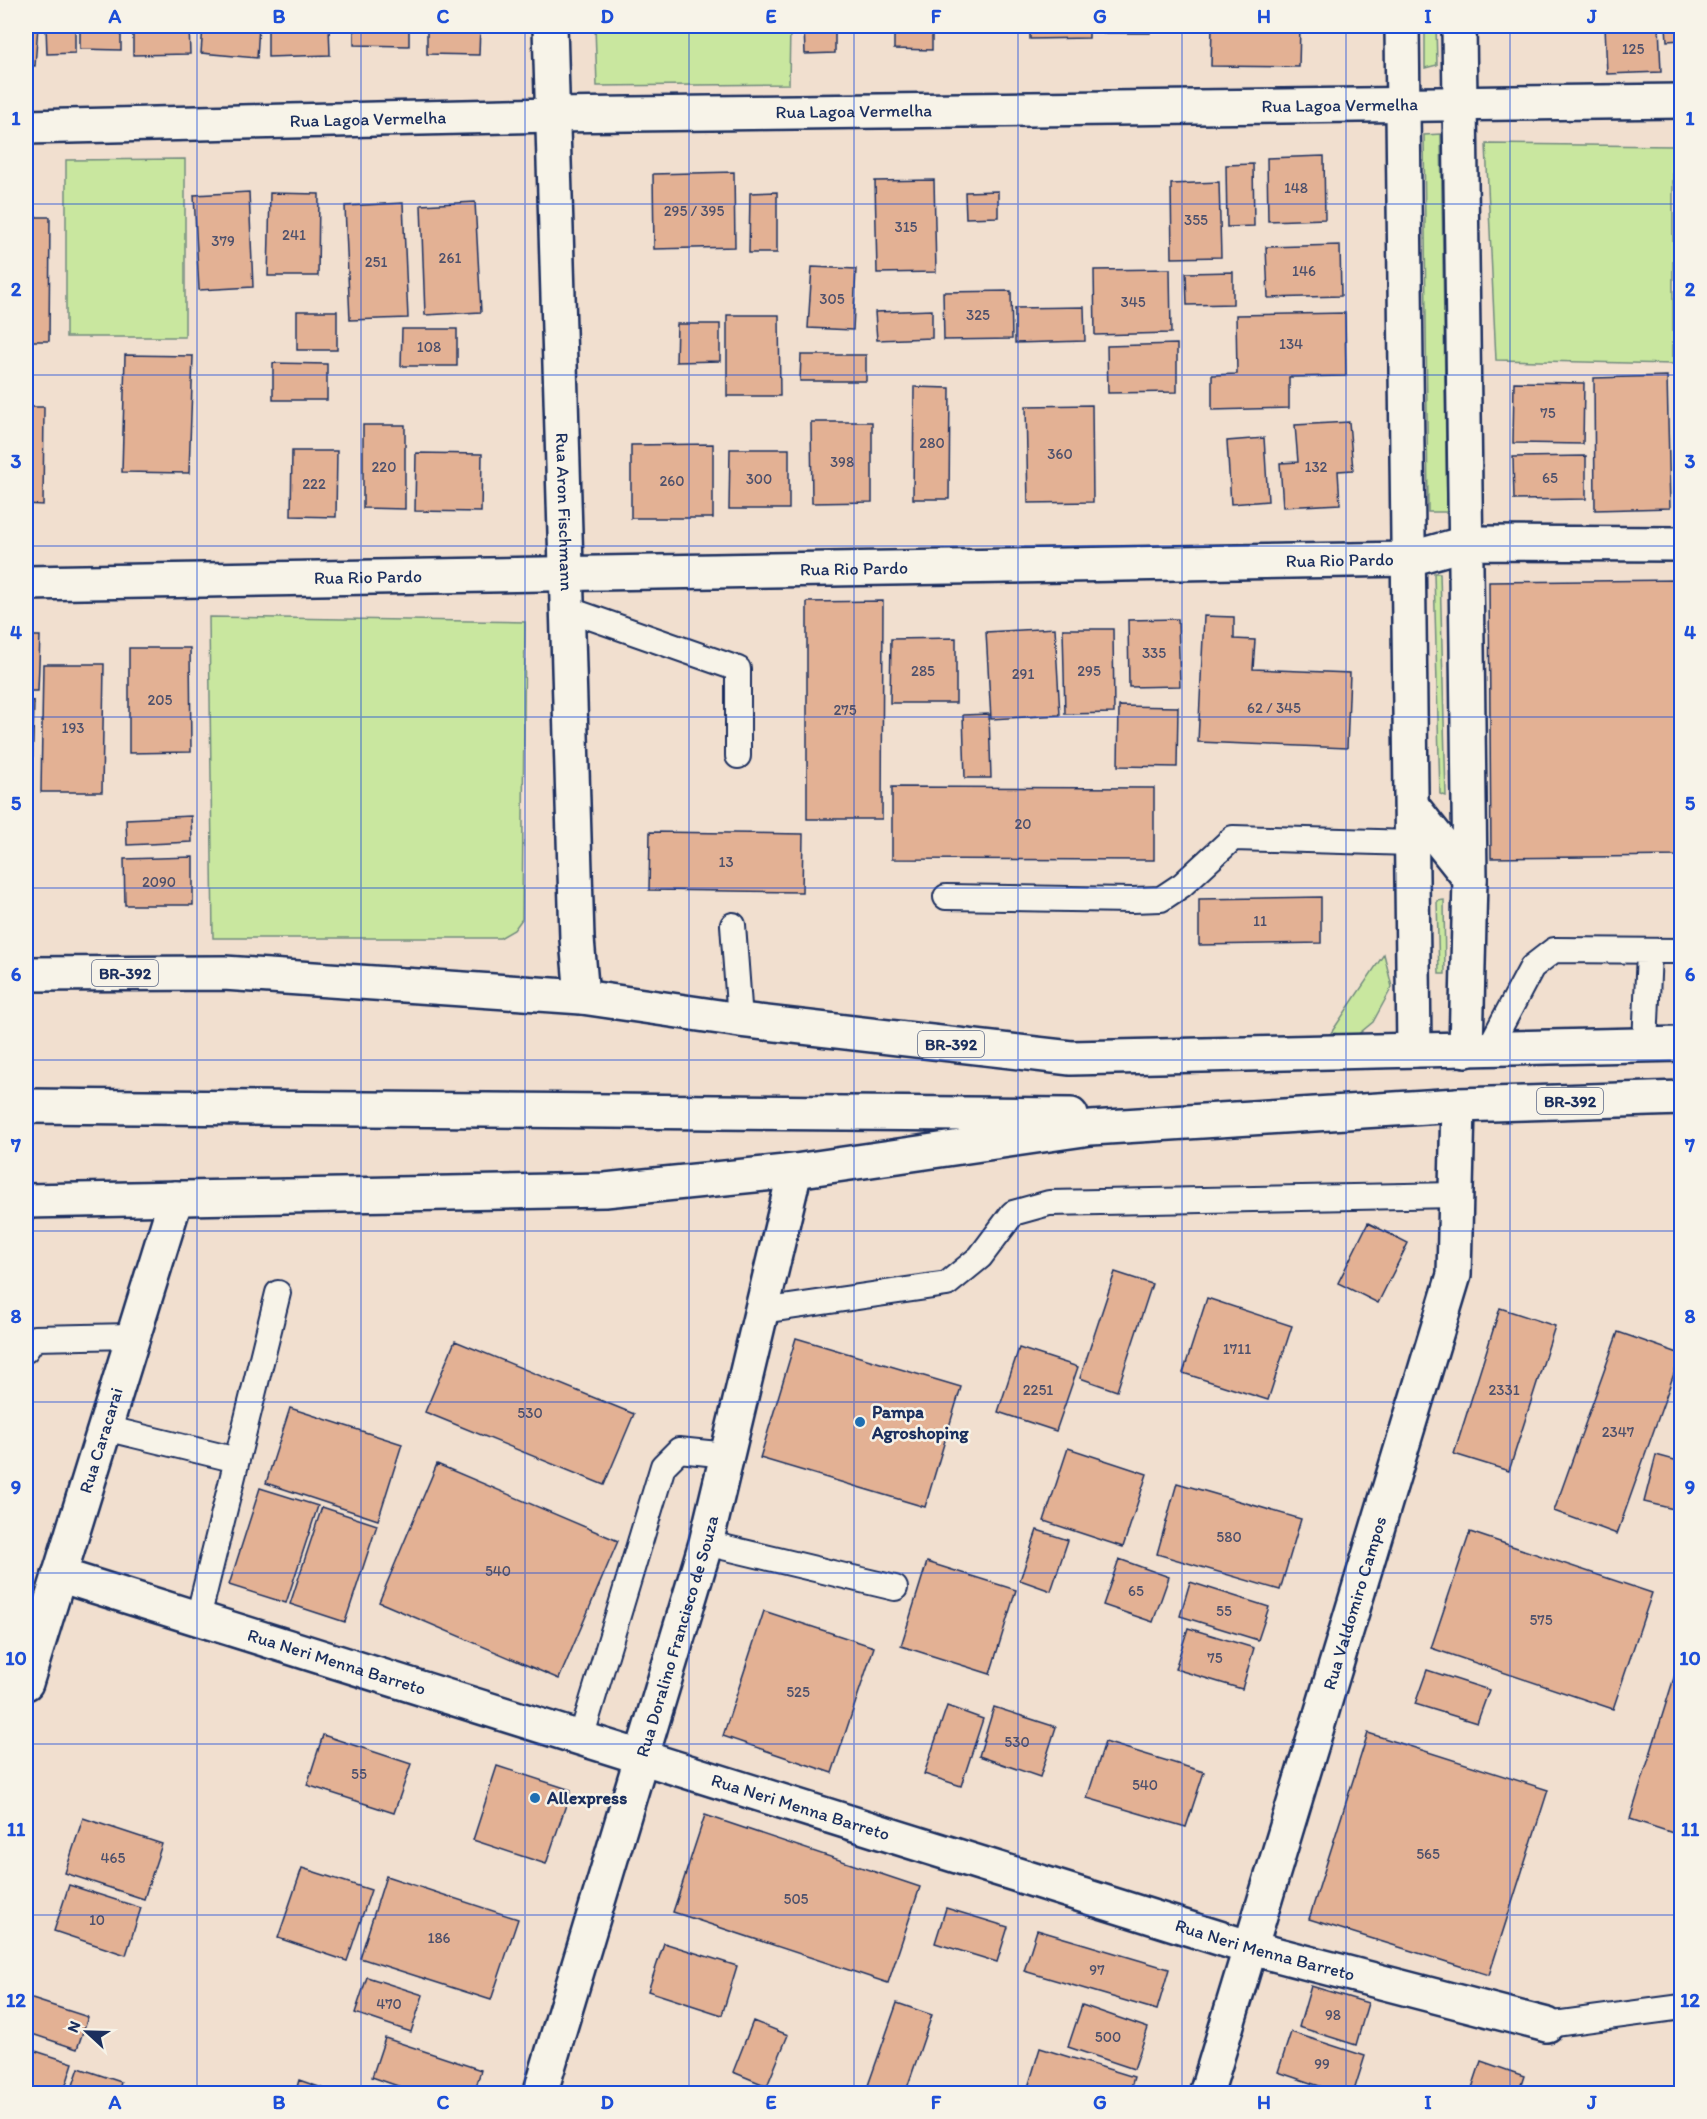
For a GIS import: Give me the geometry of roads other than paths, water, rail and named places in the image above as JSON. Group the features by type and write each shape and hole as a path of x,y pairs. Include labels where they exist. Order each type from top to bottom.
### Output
{"main road":[{"name":"Rua Aron Fischmann","path":"550,26 577,939 582,997"},
{"path":"1402,26 1414,1050"},
{"path":"1459,26 1470,879 1477,1050"},
{"name":"Rua Lagoa Vermelha","path":"26,127 551,115 1682,101"},
{"name":"Rua Rio Pardo","path":"26,583 1409,560 1466,543 1682,544"},
{"path":"1412,806 1470,879"},
{"name":"BR-392","path":"26,974 224,973 582,997 740,1020 1071,1058 1682,1044"},
{"name":"BR-392","path":"26,1201 605,1190 795,1171 1091,1128 1458,1105 1682,1098"},
{"name":"Rua Valdomiro Campos","path":"1206,2094 1454,1275 1458,1105"},
{"name":"BR-392","path":"26,1106 1279,1116"},
{"name":"Rua Doralino Francisco de Souza","path":"540,2094 706,1543 795,1171"},
{"name":"Rua Caracarai","path":"26,1683 176,1198"},
{"name":"Rua Neri Menna Barreto","path":"59,1575 1251,1948 1547,2025"}],"lane":[{"path":"567,609 738,669 738,756"},
{"path":"946,897 1161,899 1182,885 1233,838 1412,843"},
{"path":"733,925 740,1020"},
{"path":"1477,1050 1532,967 1554,950 1682,951"},
{"path":"1645,1045 1649,952"},
{"path":"762,1311 947,1284 980,1257 1013,1213 1049,1203 1456,1195"},
{"path":"198,1618 278,1293"},
{"path":"28,1342 133,1336"},
{"path":"105,1428 237,1460"},
{"path":"581,1738 663,1466 680,1450 727,1455"},
{"path":"706,1543 895,1588"},
{"path":"1547,2025 1682,2007"}],"place":[{"name":"Pampa Agroshoping","path":"860,1422"},
{"name":"Allexpress","path":"535,1798"}]}
